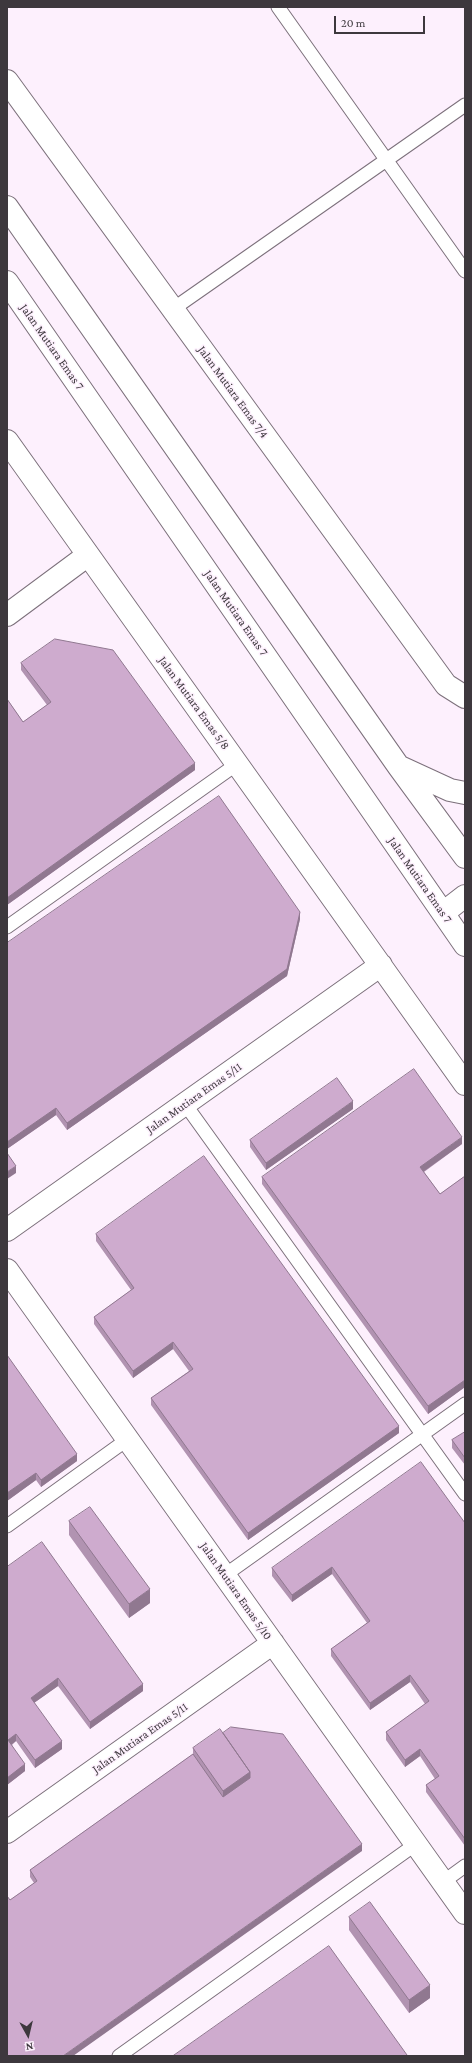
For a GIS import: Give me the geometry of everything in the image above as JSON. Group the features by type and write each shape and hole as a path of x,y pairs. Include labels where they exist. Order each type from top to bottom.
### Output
{"street":[{"name":"Jalan Mutiara Emas 7/4","path":"7,81 446,685 465,697"},
{"path":"7,207 399,767 465,857"},
{"name":"Jalan Mutiara Emas 7","path":"7,282 465,944"},
{"name":"Jalan Mutiara Emas 5/8","path":"7,441 465,1084"},
{"path":"7,614 88,555"},
{"path":"399,767 450,790 465,793"},
{"path":"443,913 465,896"},
{"name":"Jalan Mutiara Emas 5/11","path":"7,1230 381,965"},
{"name":"Jalan Mutiara Emas 5/10","path":"7,1270 465,1913"},
{"name":"Jalan Mutiara Emas 5/11","path":"7,1832 273,1643"}],"lane":[{"path":"278,7 465,272"},
{"path":"173,309 465,105"},
{"path":"7,927 237,764"},
{"path":"185,1104 465,1494"},
{"path":"225,1575 465,1404"},
{"path":"7,1526 128,1439"},
{"path":"119,2056 416,1844"},
{"path":"443,1882 465,1866"}],"building":[{"path":"55,639 113,650 195,763 7,898 7,699 23,722 51,702 21,663"},
{"path":"219,796 300,912 287,969 67,1123 56,1108 7,1142 7,943"},
{"path":"414,1069 462,1137 420,1167 440,1194 465,1176 465,1380 428,1406 262,1177"},
{"path":"337,1078 353,1101 266,1163 250,1140"},
{"path":"7,1153 16,1166 7,1172"},
{"path":"204,1156 399,1426 248,1533 151,1398 193,1369 173,1342 133,1371 94,1317 134,1288 96,1234"},
{"path":"7,1355 77,1454 41,1480 36,1473 7,1493"},
{"path":"465,1432 465,1458 452,1440"},
{"path":"421,1462 465,1523 465,1839 426,1785 439,1776 420,1749 405,1760 386,1732 429,1701 410,1675 370,1703 331,1649 370,1621 332,1567 292,1595 272,1568"},
{"path":"90,1507 150,1589 129,1604 69,1521"},
{"path":"42,1542 143,1684 90,1722 58,1678 31,1698 62,1741 35,1760 16,1734 8,1740 25,1764 7,1778 7,1567"},
{"path":"231,1727 283,1734 362,1844 63,2056 7,2056 7,1896 10,1900 37,1881 30,1870 193,1754 223,1797 250,1778 250,1772 223,1733"},
{"path":"220,1729 250,1772 223,1791 193,1748"},
{"path":"370,1902 430,1985 409,2000 349,1917"},
{"path":"329,1946 407,2055 173,2056"}]}
